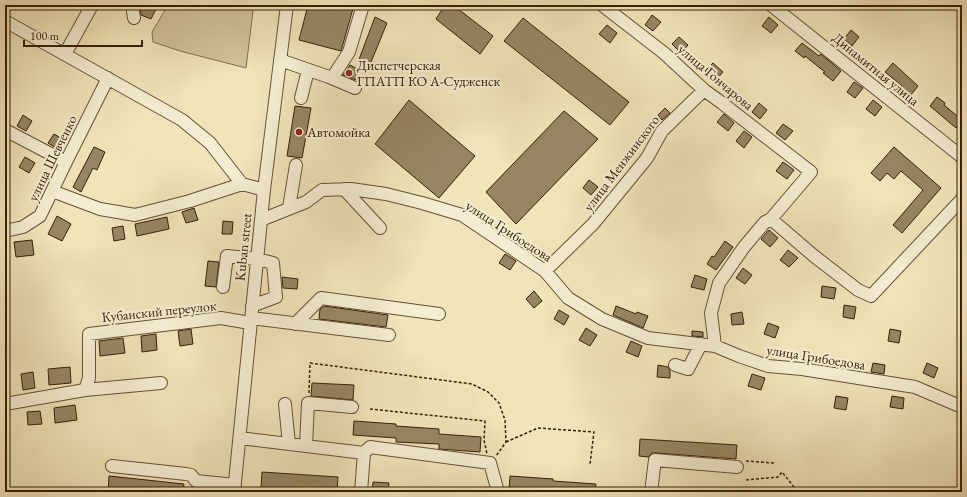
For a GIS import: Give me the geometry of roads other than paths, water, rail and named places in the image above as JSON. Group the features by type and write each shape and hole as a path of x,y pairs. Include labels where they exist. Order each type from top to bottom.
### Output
{"street":[{"path":"65,54 92,5"},
{"path":"132,5 134,18"},
{"name":"Kuban street","path":"235,489 264,190 287,5"},
{"path":"332,78 349,52 363,5"},
{"name":"улица Гончарова","path":"602,5 664,53 704,90 811,172 771,219"},
{"name":"Динамитная улица","path":"771,5 962,157"},
{"path":"5,21 182,120 210,143 242,184"},
{"path":"280,60 332,78 355,88"},
{"path":"301,98 308,70"},
{"name":"улица Шевченко","path":"5,231 23,227 40,216 108,78"},
{"name":"улица Менжинского","path":"545,271 593,224 647,158 662,131 704,90"},
{"path":"5,130 66,162"},
{"path":"289,208 296,165"},
{"path":"52,191 100,209 135,215 242,184 264,190"},
{"path":"344,189 380,228"},
{"name":"улица Грибоедова","path":"261,220 306,202 322,190 351,189 386,194 422,203 462,215 545,271 568,298 602,319 648,338 715,346 768,366 802,369 916,387 962,406"},
{"path":"715,346 710,313 719,283 744,247 765,222 771,219 814,256 858,290 871,296 962,199"},
{"path":"223,287 227,256 257,259 273,264 276,297 252,306"},
{"path":"295,324 321,298 439,314"},
{"name":"Кубанский переулок","path":"85,390 89,378 89,334 221,318 251,321"},
{"path":"251,321 295,324 390,335"},
{"path":"675,366 688,369 701,344"},
{"path":"5,404 85,390 161,384"},
{"path":"306,446 308,403 352,407"},
{"path":"285,404 288,444"},
{"path":"240,438 364,453"},
{"path":"361,492 364,453 370,447 490,463 498,492"},
{"path":"651,492 654,460 737,467"},
{"path":"112,466 186,474 191,475 195,486 235,489"}],"place":[{"name":"Диспетчерская ГПАТП КО А-Судженск","path":"349,73"},
{"name":"Автомойка","path":"299,132"}]}
